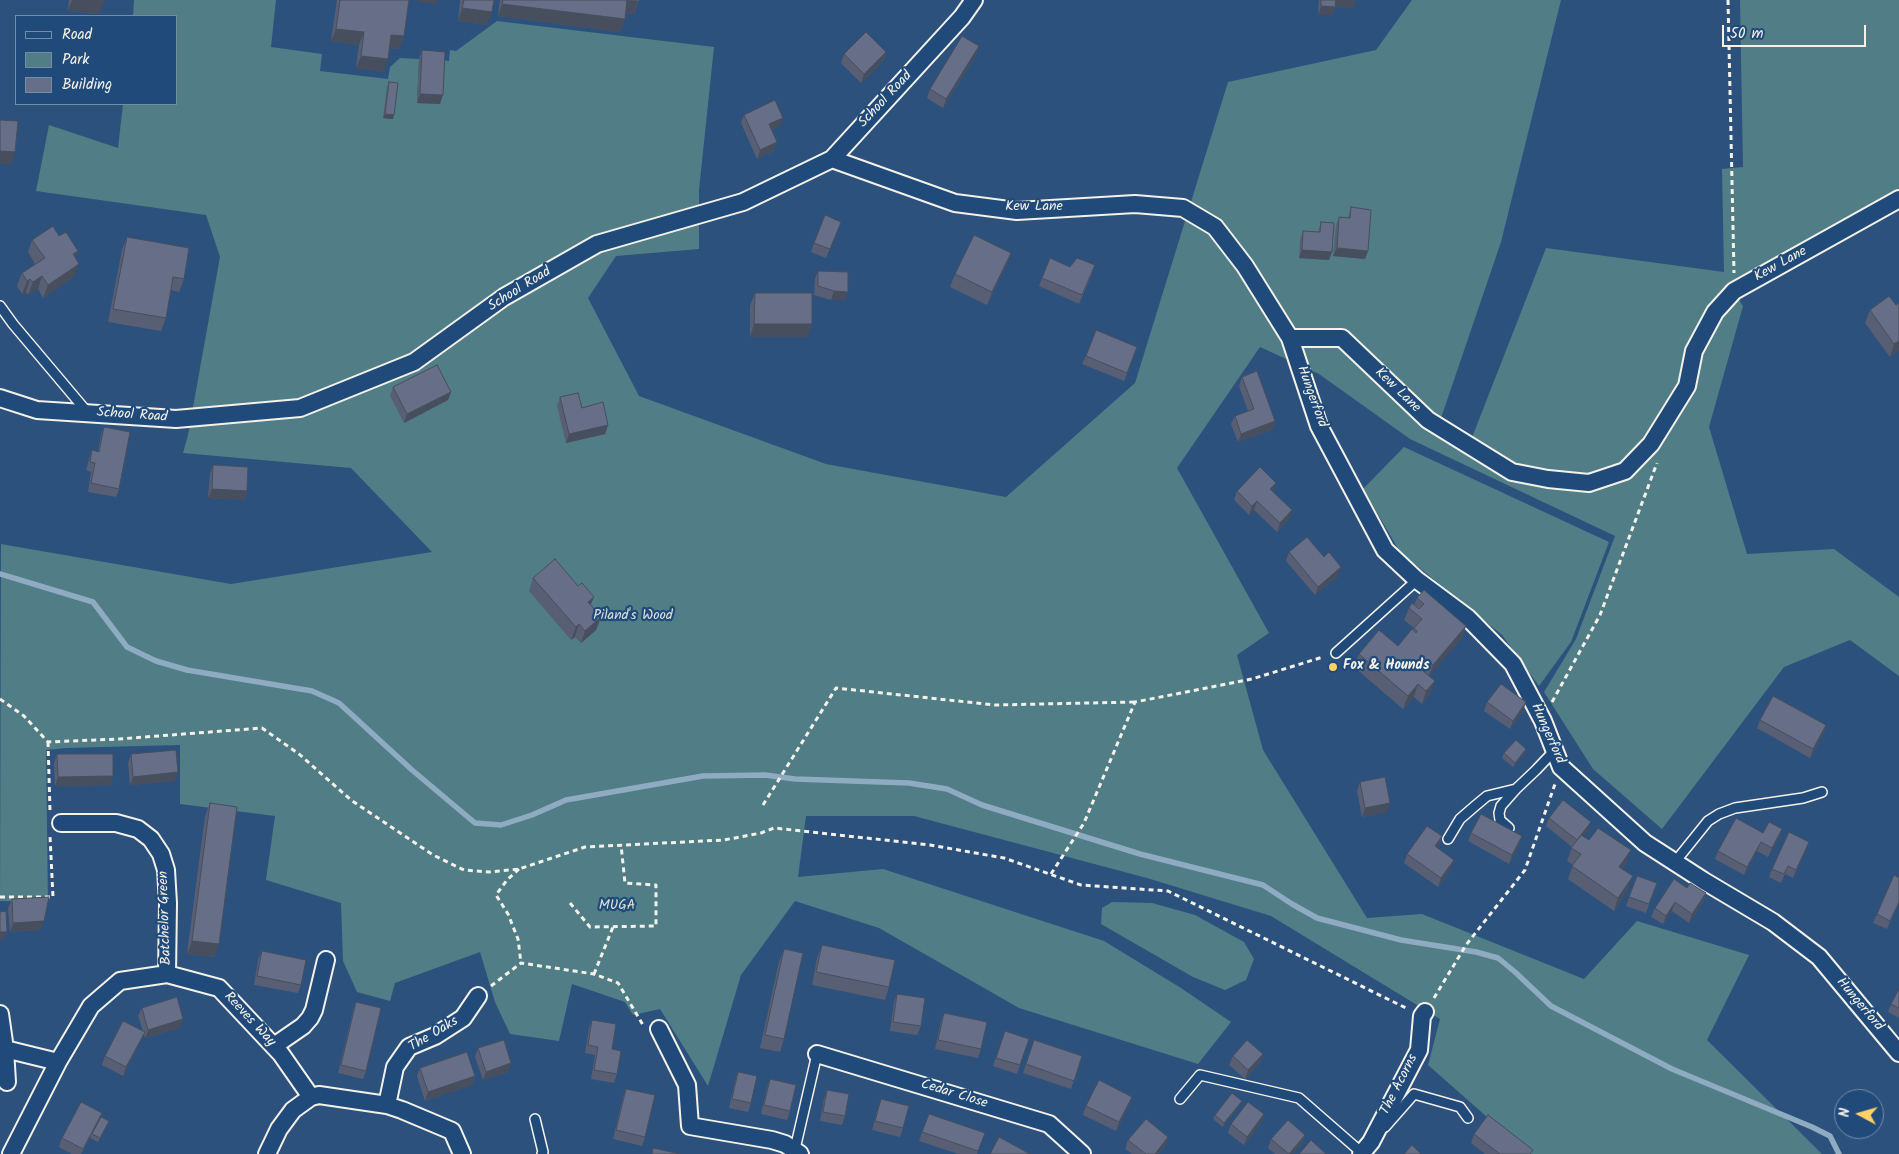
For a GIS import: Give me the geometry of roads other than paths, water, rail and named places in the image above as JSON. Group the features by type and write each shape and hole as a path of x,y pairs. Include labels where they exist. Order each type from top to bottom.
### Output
{"street":[{"name":"School Road","path":"0,398 37,410 176,419 300,408 414,362 504,297 597,244 743,202 832,158 962,17 974,0"},
{"name":"Kew Lane","path":"832,158 955,203 1017,211 1135,204 1182,208 1216,227 1245,266 1290,338 1342,338 1428,420 1512,472 1548,479 1589,483 1625,471 1651,444 1687,386 1694,351 1698,343 1715,312 1734,291 1899,199"},
{"name":"Hungerford","path":"1290,338 1319,426 1385,550 1417,580 1468,618 1513,664 1543,721 1561,767 1645,843 1773,922 1819,957 1899,1053"},
{"name":"Batchelor Green","path":"55,822 116,822 138,829 151,839 161,854 166,870 168,974"},
{"path":"274,1046 303,1026 310,1018 314,1010 326,960"},
{"name":"Reeves Way","path":"11,1154 58,1062 91,1006 120,981 168,974 219,988 274,1046 298,1076 311,1097"},
{"name":"The Oaks","path":"387,1105 395,1067 409,1047 435,1036 463,1018 478,996"},
{"path":"0,1014 7,1082"},
{"name":"The Acorns","path":"1365,1150 1419,1050 1424,1014"},
{"path":"660,1029 687,1085 690,1126 772,1140 785,1144 797,1152"},
{"path":"5,1049 58,1062"},
{"name":"Cedar Close","path":"817,1054 1049,1124 1082,1154"},
{"path":"267,1154 279,1130 293,1110 311,1097 319,1096 387,1105 452,1131 462,1154"}],"lane":[{"path":"0,306 88,413"},
{"path":"1336,653 1417,580"},
{"path":"1509,828 1500,820 1501,806 1555,750"},
{"path":"1448,839 1460,819 1487,796 1516,789"},
{"path":"1675,862 1708,821 1719,814 1736,808 1803,798 1822,792"},
{"path":"797,1152 817,1054"},
{"path":"1180,1099 1200,1074 1299,1098 1365,1150 1414,1094 1460,1107 1468,1118"},
{"path":"535,1119 542,1154"}],"waterway":[{"path":"0,574 93,602 127,647 156,661 187,670 312,691 339,703 412,770 475,823 501,825 532,815 566,800 703,776 765,775 795,779 909,783 947,789 982,805 1140,854 1263,885 1317,918 1401,940 1476,952 1498,958 1551,1006 1672,1069 1830,1136 1839,1154"}],"place":[{"name":"Fox & Hounds","path":"1333,667"}],"park label":[{"name":"Piland's Wood","path":"633,617"},
{"name":"MUGA","path":"617,907"}]}
